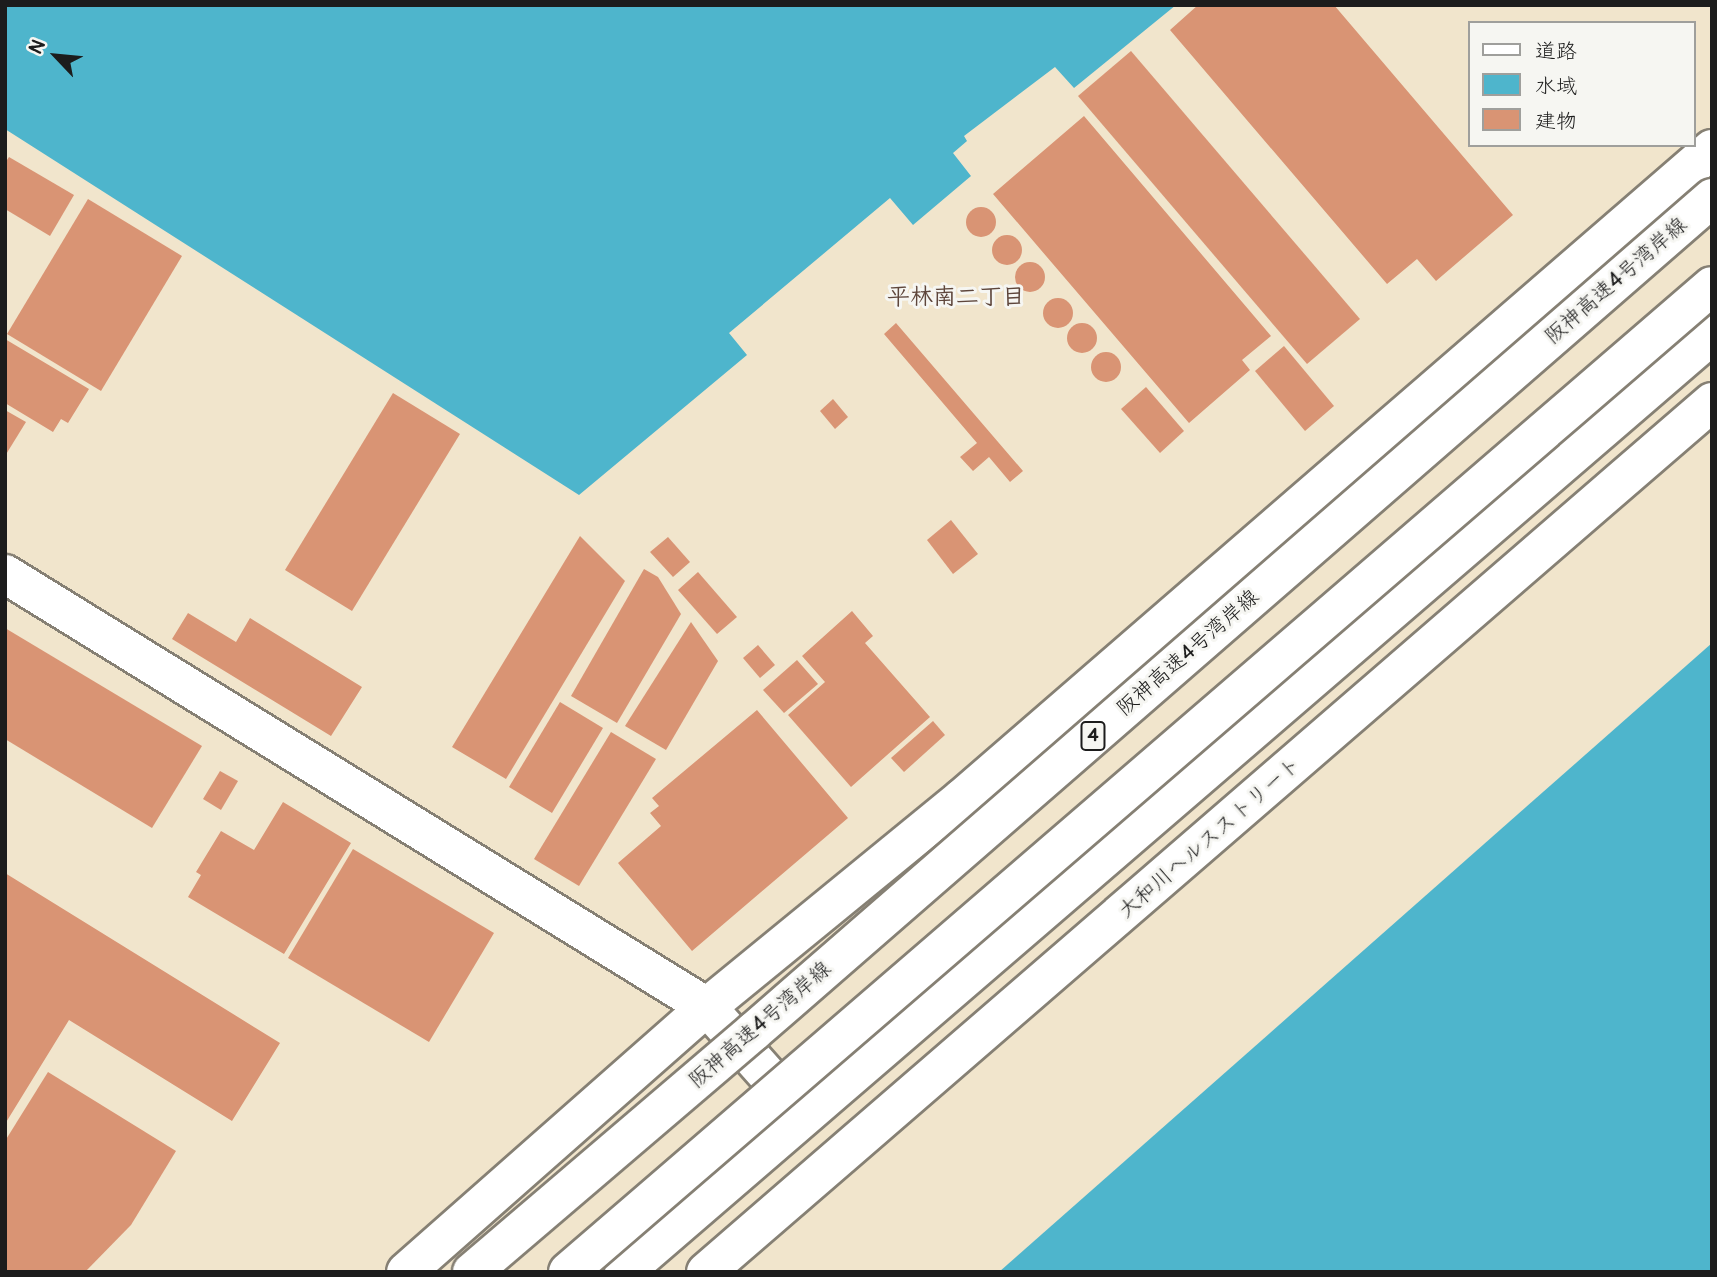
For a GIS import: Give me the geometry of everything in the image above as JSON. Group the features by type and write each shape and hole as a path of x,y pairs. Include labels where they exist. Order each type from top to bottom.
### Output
{"main road":[{"path":"405,1272 707,1007 961,799 1712,149"},
{"name":"阪神高速4号湾岸線","path":"472,1272 753,1032 1712,198"},
{"path":"568,1272 1712,286"},
{"path":"624,1272 1712,335"},
{"name":"大和川ヘルスストリート","path":"706,1272 1712,402"},
{"path":"5,574 707,1007 804,1115"}],"water":[{"path":"5,5 1176,5 1074,88 1055,67 964,136 967,141 953,153 971,176 913,225 890,198 729,333 747,355 579,495 5,129"},
{"path":"1712,643 1712,1272 999,1272"}],"building":[{"path":"1198,5 1334,5 1513,215 1436,281 1417,259 1387,284 1170,30"},
{"path":"1131,51 1360,319 1307,364 1078,96"},
{"path":"1084,116 1271,336 1242,360 1250,370 1189,423 993,194"},
{"path":"9,157 74,195 50,236 5,209 5,163"},
{"path":"88,199 182,256 101,391 7,334"},
{"path":"981,207 992,211 996,222 992,233 981,237 970,233 966,222 970,211"},
{"path":"1007,235 1018,239 1022,250 1018,261 1007,265 996,261 992,250 996,239"},
{"path":"1030,262 1041,266 1045,277 1041,288 1030,292 1019,288 1015,277 1019,266"},
{"path":"1058,298 1069,302 1073,313 1069,324 1058,328 1047,324 1043,313 1047,302"},
{"path":"896,323 1023,471 1010,482 989,457 973,471 960,457 977,443 884,334"},
{"path":"1082,323 1093,327 1097,338 1093,349 1082,353 1071,349 1067,338 1071,327"},
{"path":"5,339 89,389 68,423 61,419 53,432 5,403"},
{"path":"1284,346 1334,406 1305,431 1255,371"},
{"path":"1106,352 1117,356 1121,367 1117,378 1106,382 1095,378 1091,367 1095,356"},
{"path":"1146,387 1184,431 1160,453 1121,409"},
{"path":"393,393 460,434 352,611 285,570"},
{"path":"833,399 848,417 835,429 820,411"},
{"path":"5,410 26,422 5,456"},
{"path":"951,520 978,554 953,574 927,540"},
{"path":"580,536 625,581 506,779 452,747"},
{"path":"668,537 690,562 673,577 650,552"},
{"path":"644,569 658,577 681,614 617,723 571,696"},
{"path":"698,572 737,617 717,634 678,590"},
{"path":"852,611 873,636 865,643 930,717 851,787 788,715 825,682 802,656"},
{"path":"188,613 236,642 250,618 362,687 331,736 172,639"},
{"path":"691,622 718,661 666,750 625,726"},
{"path":"5,628 202,746 152,828 5,739"},
{"path":"758,645 775,665 760,678 743,658"},
{"path":"797,660 818,684 784,713 763,690"},
{"path":"560,702 603,728 552,813 509,787"},
{"path":"757,710 848,818 692,951 618,863 661,826 650,813 659,806 652,798"},
{"path":"933,721 945,735 904,772 891,758"},
{"path":"611,732 656,759 579,886 534,859"},
{"path":"220,771 238,781 221,810 203,799"},
{"path":"283,802 351,843 284,954 188,897 201,875 196,872 221,831 254,850"},
{"path":"353,849 494,933 429,1042 288,958"},
{"path":"5,873 280,1043 232,1121 69,1020 5,1124"},
{"path":"48,1072 176,1151 131,1225 85,1272 5,1272 5,1141"}],"district":[{"name":"平林南二丁目","path":"956,297"}]}
